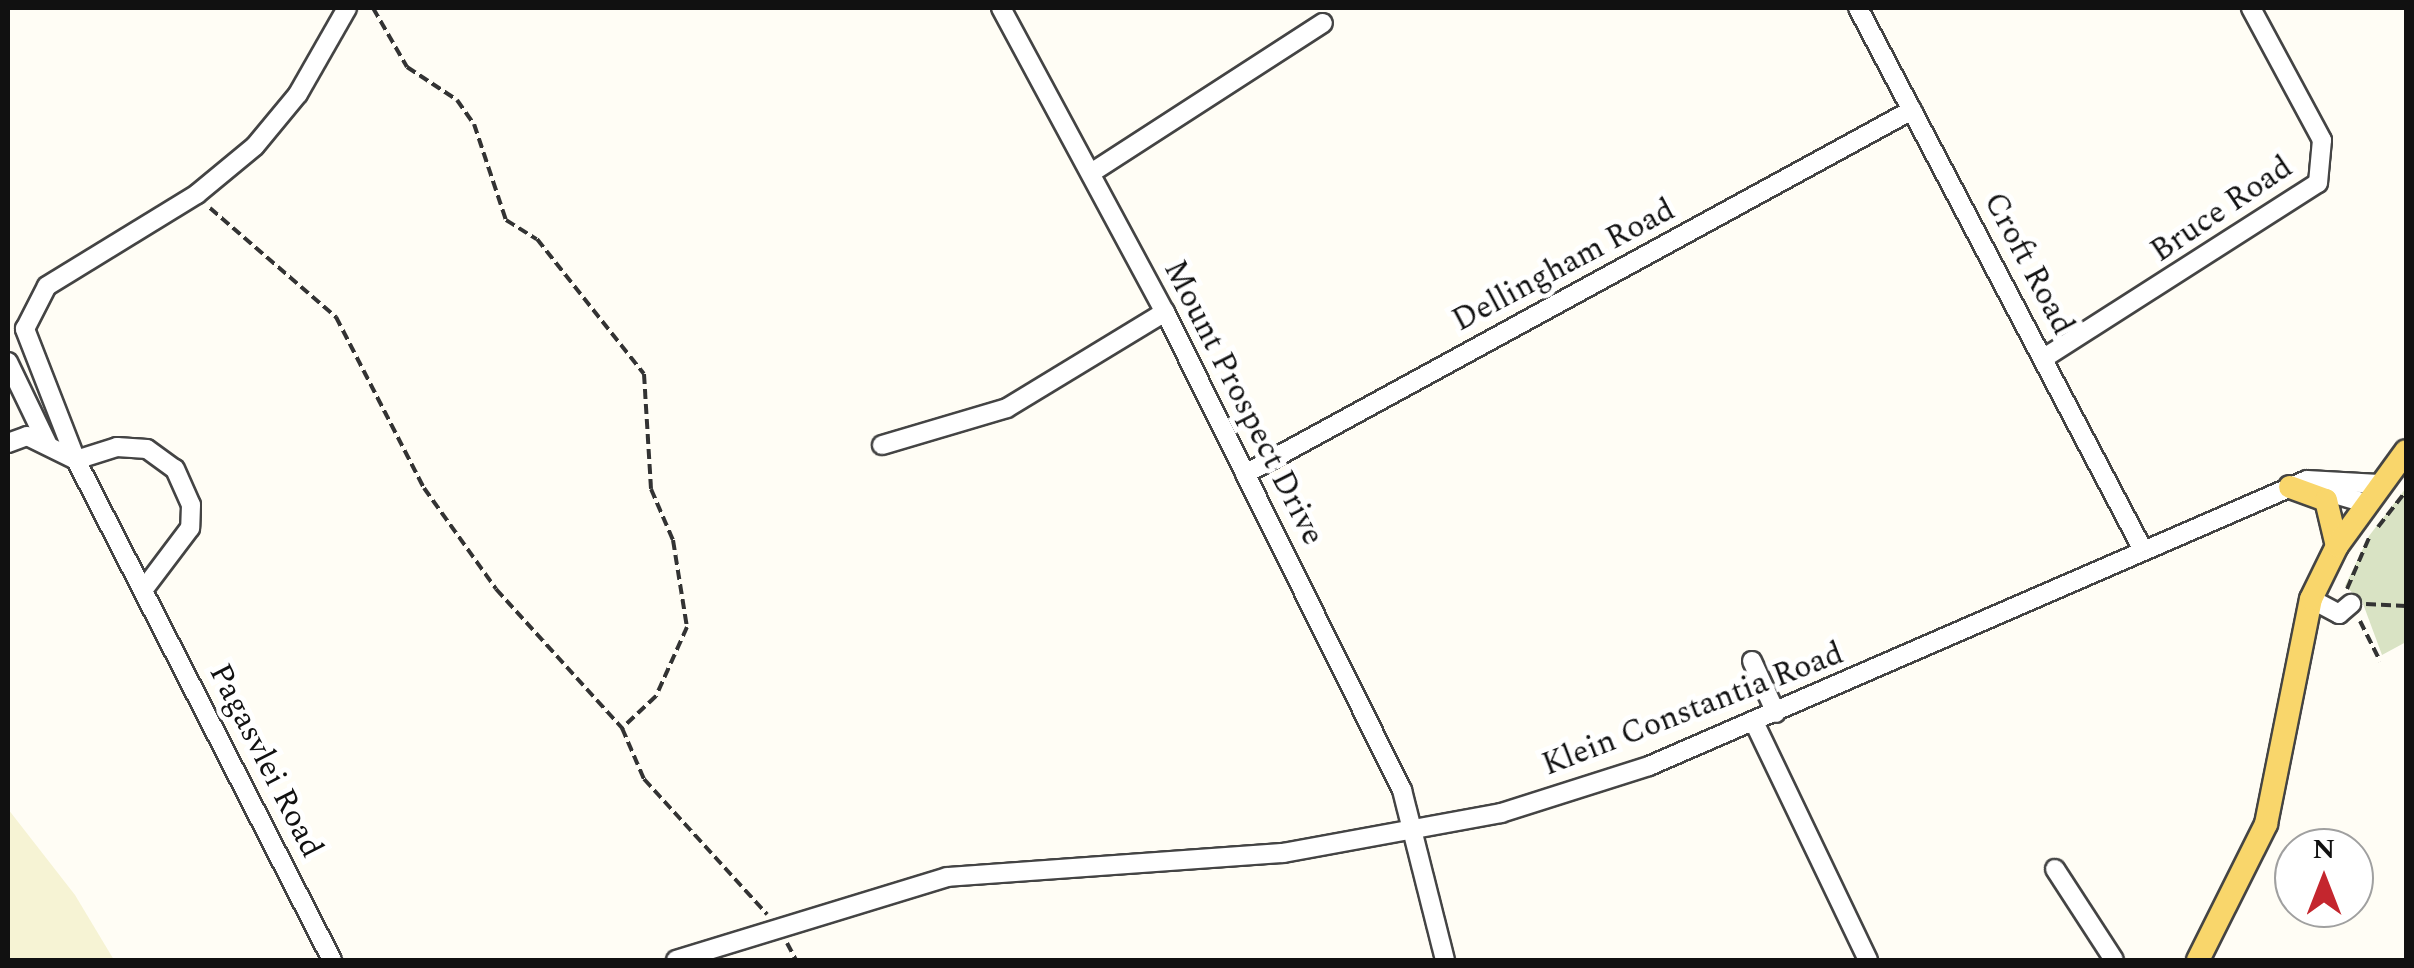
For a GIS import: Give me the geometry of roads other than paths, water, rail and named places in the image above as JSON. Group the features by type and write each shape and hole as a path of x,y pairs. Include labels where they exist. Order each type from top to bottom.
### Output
{"main road":[{"path":"2198,960 2266,824 2312,600 2337,546 2406,451"},
{"path":"2290,487 2326,500 2337,546"}],"street":[{"name":"Pagasvlei Road","path":"332,960 76,460 28,347 33,302 88,258 196,194 276,122 347,8"},
{"name":"Croft Road","path":"1858,8 2143,550"},
{"name":"Bruce Road","path":"2044,358 2318,184 2322,140 2251,8"},
{"name":"Mount Prospect Drive","path":"1004,9 1166,312 1416,832 1445,960"},
{"path":"1091,174 1323,23"},
{"name":"Dellingham Road","path":"1245,474 1912,110"},
{"path":"882,444 1007,408 1166,312"},
{"path":"8,362 48,445"},
{"path":"8,443 23,436 76,460 117,447 147,449 175,469 186,490 188,538 144,590"},
{"name":"Klein Constantia Road","path":"676,960 778,926 963,875 1282,853 1416,832 1605,782 1776,713 2290,487 2331,476 2372,494"},
{"path":"2312,600 2340,614 2352,604"},
{"path":"1752,661 1776,713"},
{"path":"1754,722 1868,960"},
{"path":"2055,870 2114,960"}]}
